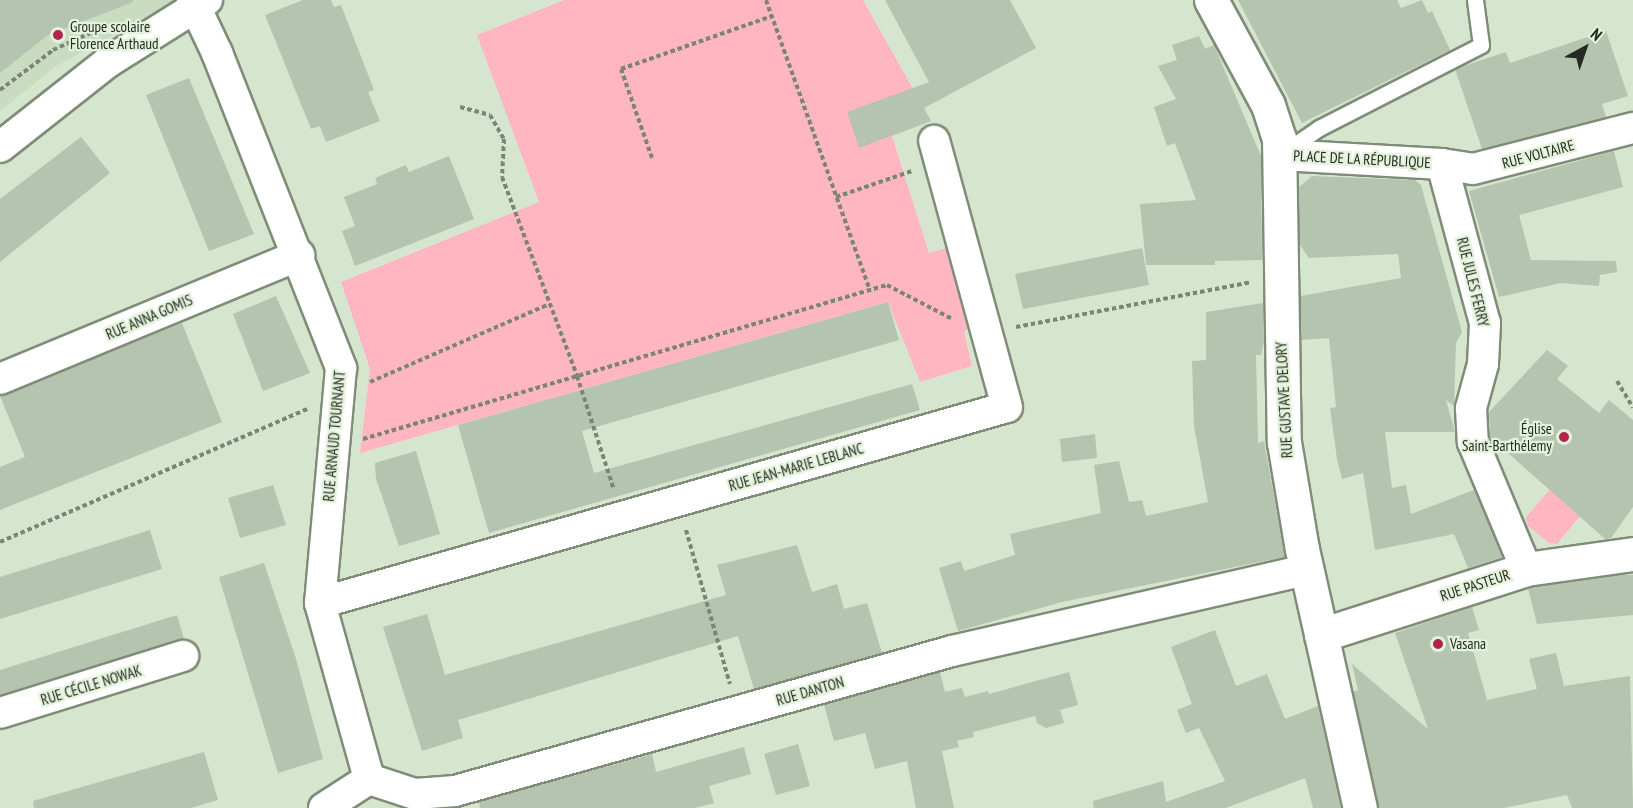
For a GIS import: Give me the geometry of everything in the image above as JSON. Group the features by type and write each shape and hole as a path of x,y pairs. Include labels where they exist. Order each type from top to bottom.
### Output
{"street":[{"name":"RUE GUSTAVE DELORY","path":"1211,0 1268,105 1281,155 1284,442 1307,570 1360,808"},
{"path":"0,147 108,62 198,2"},
{"name":"RUE ARNAUD TOURNANT","path":"198,2 338,356 340,395 320,603 369,778"},
{"name":"RUE VOLTAIRE","path":"1442,164 1473,169 1490,167 1633,128"},
{"name":"RUE JEAN-MARIE LEBLANC","path":"320,603 1007,407 936,151"},
{"name":"PLACE DE LA RÉPUBLIQUE","path":"1281,155 1442,164"},
{"name":"RUE JULES FERRY","path":"1442,164 1485,323 1483,364 1472,408 1473,442 1526,569"},
{"name":"RUE ANNA GOMIS","path":"0,379 299,255"},
{"name":"RUE PASTEUR","path":"1321,635 1526,569 1633,554"},
{"name":"RUE DANTON","path":"369,778 415,794 455,791 952,651 1307,570"},
{"name":"RUE CÉCILE NOWAK","path":"0,713 183,656"},
{"path":"324,808 369,778"}],"lane":[{"path":"1281,155 1320,128 1481,45 1475,0"}],"path":[{"path":"766,0 870,290"},
{"path":"652,158 621,69 771,16"},
{"path":"0,90 64,43 106,27"},
{"path":"460,107 490,115 501,133 502,177 578,376 623,516"},
{"path":"836,197 936,151"},
{"path":"334,448 887,285 966,327 987,332 1281,276"},
{"path":"0,542 549,304"},
{"path":"1617,381 1633,408"},
{"path":"677,501 738,711"}],"shaded area":[{"name":"Groupe scolaire Florence Arthaud","path":"0,0 174,0 174,3 56,66 0,111"},
{"path":"564,0 863,0 931,121 892,136 929,253 954,246 974,322 964,332 972,366 920,382 888,302 360,453 370,369 341,282 539,202 477,35"},
{"path":"1554,485 1581,515 1557,544 1549,543 1528,526 1526,517"}],"building":[{"path":"0,0 133,0 133,2 48,35 0,73"},
{"path":"303,0 331,0 334,7 341,5 374,90 368,92 380,121 326,142 320,126 311,129 265,15"},
{"path":"885,0 1010,0 1036,48 924,108 931,121 859,148 847,112 929,82"},
{"path":"1238,0 1397,0 1401,8 1422,0 1428,13 1432,11 1450,50 1302,123"},
{"path":"1606,31 1628,96 1602,104 1606,117 1482,149 1455,69 1506,52 1510,63"},
{"path":"1199,36 1205,49 1214,45 1261,156 1262,260 1215,261 1215,265 1146,265 1140,204 1196,200 1175,143 1167,146 1154,107 1176,99 1158,66 1177,60 1172,45"},
{"path":"189,78 254,234 209,251 146,95"},
{"path":"81,137 110,173 0,262 0,199"},
{"path":"1614,151 1623,187 1519,215 1531,260 1616,261 1617,272 1600,275 1599,286 1561,283 1499,297 1469,191"},
{"path":"449,156 474,219 355,266 342,231 355,226 344,197 377,184 375,178 406,165 409,172"},
{"path":"1312,176 1415,180 1421,185 1462,332 1456,343 1454,406 1446,400 1455,432 1385,432 1392,488 1406,485 1411,514 1474,490 1502,557 1468,568 1454,534 1375,550 1363,473 1342,479 1337,459 1330,408 1336,407 1329,338 1301,340 1300,296 1401,278 1398,254 1309,258 1299,243 1299,187"},
{"path":"1142,248 1149,285 1023,309 1015,274"},
{"path":"276,296 310,373 263,391 233,314"},
{"path":"888,302 899,340 582,431 594,473 912,384 920,410 489,533 458,425"},
{"path":"1263,303 1264,341 1261,355 1256,355 1258,443 1264,441 1285,557 1062,602 958,631 939,568 961,561 964,571 1015,555 1010,534 1101,513 1094,465 1119,461 1129,502 1142,500 1146,516 1208,502 1194,426 1192,361 1206,360 1206,312"},
{"path":"182,323 222,422 0,510 0,467 25,457 0,396"},
{"name":"Église Saint-Barthélemy","path":"1547,350 1568,366 1557,379 1599,413 1609,400 1633,420 1633,507 1611,538 1605,539 1490,437 1489,412"},
{"path":"1095,434 1097,458 1062,462 1060,439"},
{"path":"416,451 440,534 399,546 376,479 375,463"},
{"path":"273,485 286,525 240,538 228,498"},
{"path":"150,530 162,569 0,619 0,577"},
{"path":"797,545 812,592 837,584 844,609 867,603 882,653 754,689 738,636 458,720 463,738 422,751 383,627 427,614 445,675 726,595 717,565"},
{"path":"264,563 296,659 323,759 278,773 219,577"},
{"path":"1633,575 1633,615 1537,624 1528,588"},
{"path":"1472,607 1479,630 1468,633 1487,700 1537,689 1529,659 1556,653 1564,686 1630,676 1633,808 1572,808 1567,795 1504,808 1378,808 1353,692 1358,690 1352,664 1428,729 1395,633"},
{"path":"177,615 184,639 0,695 0,670"},
{"path":"1215,630 1236,686 1267,674 1285,719 1318,706 1341,808 1313,808 1305,778 1226,808 1094,808 1093,801 1163,781 1166,802 1225,781 1199,728 1186,733 1177,710 1192,704 1171,647"},
{"path":"940,672 945,692 962,688 965,697 988,691 989,694 1069,672 1078,705 1060,710 1064,723 1046,728 1037,723 1035,716 973,732 974,737 957,741 959,747 942,751 954,808 916,808 907,761 875,769 865,733 834,741 824,705"},
{"path":"798,744 810,786 776,795 764,754"},
{"path":"744,747 751,774 709,786 714,803 695,808 480,808 479,802 652,754 656,772"},
{"path":"204,752 218,800 191,808 34,808 33,801"}],"place":[{"name":"Groupe scolaire Florence Arthaud","path":"58,35"},
{"name":"Église Saint-Barthélemy","path":"1564,437"},
{"name":"Vasana","path":"1438,644"}]}
